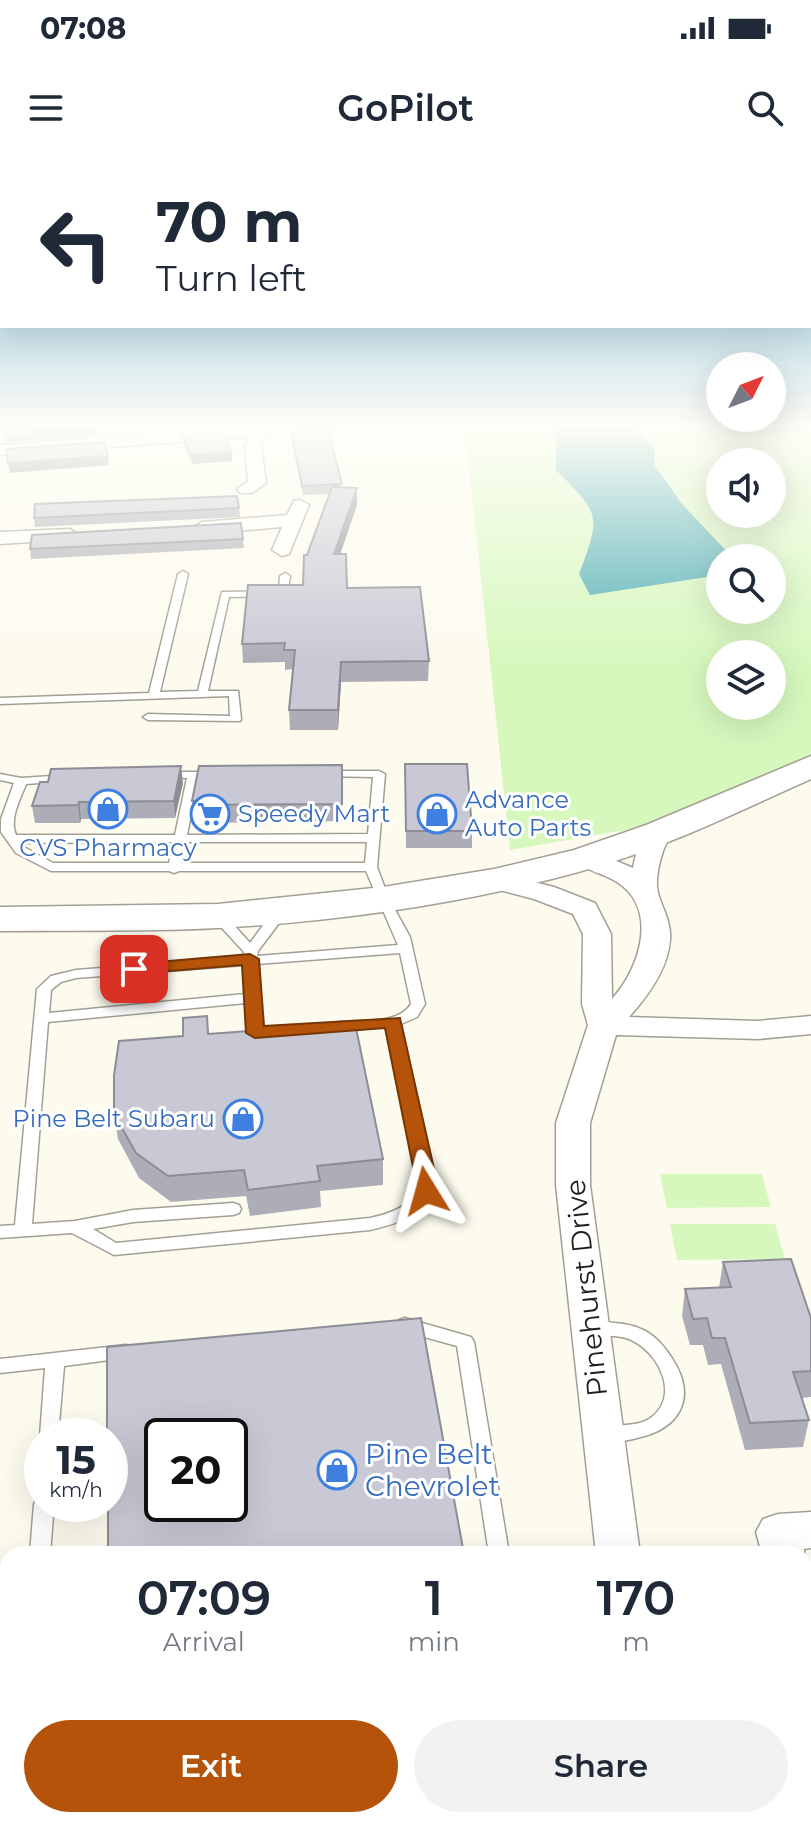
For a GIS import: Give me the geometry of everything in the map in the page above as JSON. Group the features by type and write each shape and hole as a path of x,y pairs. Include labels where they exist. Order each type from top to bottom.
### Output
{"main road":[{"path":"0,919 218,916 281,911 377,883 494,880 579,860 659,833 811,766"}],"street":[{"path":"184,529 298,512 282,550"},
{"path":"0,538 92,534"},
{"name":"Pinehurst Drive","path":"603,1025 624,1008 656,948 653,912 643,887 652,842 659,833"},
{"path":"579,860 614,867 643,887"},
{"name":"Pinehurst Drive","path":"579,860 570,880 597,934 597,986 603,1025 573,1123 573,1185 617,1546"},
{"path":"494,880 544,893 585,909"},
{"path":"597,986 635,991"},
{"path":"603,1025 758,1030 811,1025"},
{"path":"782,1546 778,1532 811,1530"}],"lane":[{"path":"154,695 183,574"},
{"path":"202,695 225,594 284,594 285,576"},
{"path":"4,703 234,693 236,719 148,717"},
{"path":"316,1028 393,1022 417,1009 403,937 377,883 374,838 379,774 317,774"},
{"path":"174,869 193,775"},
{"path":"144,776 224,775"},
{"path":"0,777 21,781"},
{"path":"0,785 83,777"},
{"path":"21,781 7,819 10,839 29,856 51,867 174,869 377,883"},
{"path":"10,839 374,838"},
{"path":"281,911 251,955 255,1033 286,1030"},
{"path":"218,916 251,955"},
{"path":"23,1231 44,989 62,977 251,955 406,948"},
{"path":"41,1018 253,998"},
{"path":"75,1227 114,1249 370,1224 401,1216 421,1200 427,1182 393,1022"},
{"path":"0,1232 75,1227 133,1216 233,1209"},
{"path":"383,1324 399,1323 465,1342 498,1546"},
{"path":"590,1328 633,1333 654,1346 669,1365 675,1395 671,1410 640,1432 603,1435"},
{"path":"0,1366 149,1350"},
{"path":"50,1418 55,1360"},
{"path":"41,1546 43,1522"}],"green space":[{"path":"473,506 706,506 706,528 786,528 786,506 811,506 811,762 649,826 510,850"},
{"path":"660,1174 762,1174 771,1207 667,1208"},
{"path":"670,1224 775,1224 785,1259 677,1260"}],"water":[{"path":"588,506 684,506 720,544 706,544 706,577 590,595 579,574 591,539 593,517"}],"building":[{"path":"35,506 239,508 34,518"},
{"path":"325,506 351,506 334,554 346,554 347,588 420,587 429,661 341,662 338,710 289,710 295,650 284,650 285,643 242,644 248,585 303,585 304,555 307,555"},
{"path":"241,523 243,539 30,549 32,535"},
{"name":"Advance Auto Parts","path":"405,764 467,764 472,831 406,831"},
{"path":"342,765 342,804 196,805 196,801 192,801 199,766"},
{"path":"181,766 174,801 32,806 40,782 48,782 51,769"},
{"name":"Pine Belt Subaru","path":"207,1016 208,1034 355,1023 383,1159 317,1166 320,1181 248,1190 244,1170 168,1176 136,1153 114,1114 114,1075 119,1041 183,1036 183,1018"},
{"path":"791,1259 811,1318 811,1371 793,1372 809,1420 750,1423 725,1338 712,1338 707,1318 693,1319 685,1289 731,1287 723,1262"},
{"name":"Pine Belt Chevrolet","path":"421,1318 463,1546 108,1546 108,1522 128,1522 128,1418 107,1418 107,1347"}],"place":[{"name":"CVS Pharmacy","path":"108,809"},
{"name":"Speedy Mart","path":"210,814"},
{"name":"Advance Auto Parts","path":"437,814"},
{"name":"Pine Belt Subaru","path":"243,1119"},
{"name":"Pine Belt Chevrolet","path":"337,1470"}],"route":[{"path":"134,969 250,959 255,1033 393,1022 427,1182 426,1191"}]}
